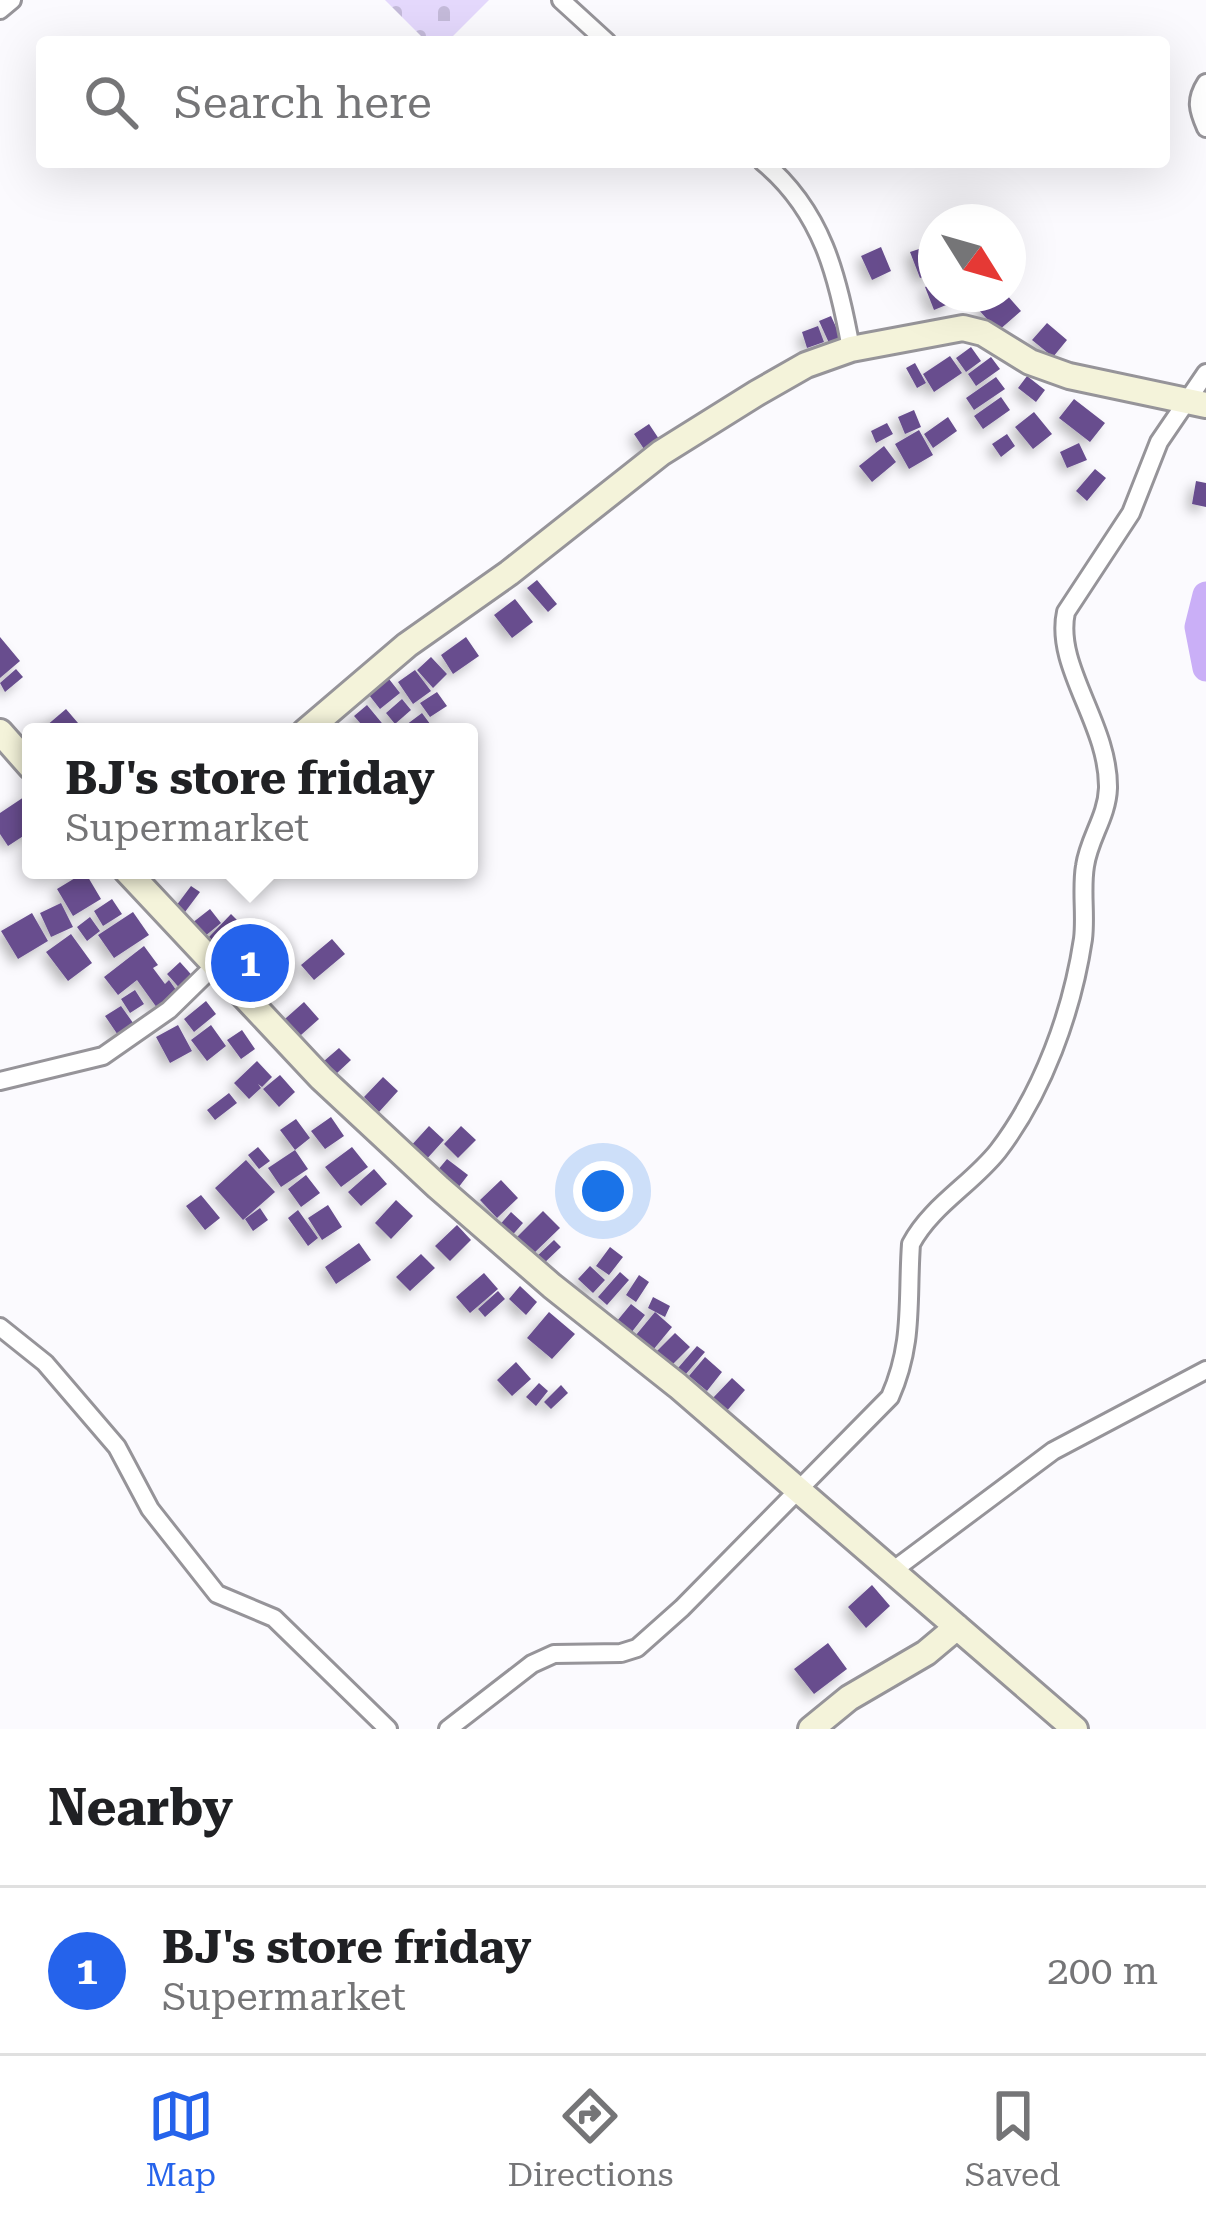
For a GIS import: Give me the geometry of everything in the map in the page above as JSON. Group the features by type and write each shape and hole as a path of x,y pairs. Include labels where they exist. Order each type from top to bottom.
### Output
{"main road":[{"path":"316,723 407,645 509,573 662,453 790,374 850,349 963,328 983,333 1054,372 1195,404"},
{"path":"0,732 22,757"},
{"path":"141,879 321,1078 438,1187 1075,1729"},
{"path":"811,1729 849,1697 926,1652 957,1627"}],"street":[{"path":"0,10 12,0"},
{"path":"561,0 600,36"},
{"path":"1206,83 1198,95 1206,128"},
{"path":"769,168 803,203 820,230 850,349"},
{"path":"448,1729 532,1664 554,1654 621,1653 637,1648 890,1397 909,1340 911,1244 933,1214 997,1153 1048,1062 1082,943 1084,870 1107,810 1108,782 1100,730 1066,652 1062,628 1070,600 1130,513 1149,461 1195,404 1206,373"},
{"path":"0,1081 103,1056 169,1010 215,965"},
{"path":"0,1327 45,1363 74,1395 117,1448 169,1536 217,1594 274,1618 388,1729"},
{"path":"891,1572 1053,1451 1206,1370"}],"green space":[{"path":"385,0 489,0 453,36 421,36"}],"building":[{"path":"881,247 891,271 872,280 861,256"},
{"path":"918,249 918,273 910,252"},
{"path":"981,312 1020,312 998,331"},
{"path":"831,316 841,338 829,343 819,321"},
{"path":"1047,323 1067,340 1053,357 1032,340"},
{"path":"818,326 824,342 807,348 802,332"},
{"path":"971,347 981,361 966,372 956,358"},
{"path":"950,356 962,373 934,392 923,374"},
{"path":"991,357 1000,369 976,386 968,374"},
{"path":"915,363 926,383 917,388 906,368"},
{"path":"1027,376 1045,390 1036,402 1018,388"},
{"path":"996,377 1005,389 974,410 966,398"},
{"path":"1001,397 1010,410 983,429 974,416"},
{"path":"1074,399 1105,423 1090,442 1059,418"},
{"path":"914,410 921,427 905,434 898,417"},
{"path":"1034,412 1052,434 1033,449 1015,427"},
{"path":"948,417 957,431 933,448 924,434"},
{"path":"887,423 893,434 876,443 871,431"},
{"path":"649,424 663,445 648,455 634,434"},
{"path":"919,430 933,455 909,469 895,444"},
{"path":"1007,434 1015,446 1001,457 992,444"},
{"path":"1079,443 1087,460 1067,468 1060,452"},
{"path":"884,446 896,462 872,482 859,466"},
{"path":"1095,469 1106,478 1087,501 1076,491"},
{"path":"1196,481 1206,483 1206,507 1192,504"},
{"path":"537,580 557,604 548,612 527,588"},
{"path":"515,599 533,622 512,638 494,615"},
{"path":"0,637 20,661 0,678"},
{"path":"466,637 479,656 453,674 441,655"},
{"path":"431,657 447,674 433,688 417,670"},
{"path":"16,669 23,677 5,692 0,683"},
{"path":"415,670 431,691 413,704 398,682"},
{"path":"389,679 400,693 380,709 369,695"},
{"path":"437,692 447,706 430,717 420,703"},
{"path":"402,699 411,710 396,723 386,713"},
{"path":"367,705 382,723 360,723 354,716"},
{"path":"66,709 78,723 50,723"},
{"path":"422,713 429,723 409,723"},
{"path":"22,798 22,837 8,846 0,834 0,813"},
{"path":"73,879 89,879 101,899 73,916 57,889"},
{"path":"191,886 200,892 185,912 176,906"},
{"path":"112,899 122,914 103,926 94,911"},
{"path":"61,903 73,927 51,937 40,913"},
{"path":"210,909 221,923 199,941 187,927"},
{"path":"133,912 149,935 114,958 98,935"},
{"path":"32,913 48,941 18,959 1,931"},
{"path":"231,914 252,935 231,958 209,937"},
{"path":"90,917 100,931 87,941 77,927"},
{"path":"71,934 92,963 68,981 46,952"},
{"path":"332,939 345,954 314,980 301,965"},
{"path":"249,942 260,952 246,966 235,956"},
{"path":"144,946 158,965 153,968 181,997 160,1012 137,980 118,995 104,977"},
{"path":"180,962 197,981 184,993 167,974"},
{"path":"135,990 144,1004 130,1013 121,999"},
{"path":"206,1001 216,1014 194,1032 184,1019"},
{"path":"304,1002 319,1019 292,1043 277,1026"},
{"path":"121,1006 136,1027 120,1038 105,1016"},
{"path":"178,1025 192,1051 170,1063 156,1037"},
{"path":"211,1025 226,1046 207,1061 191,1040"},
{"path":"242,1030 255,1049 241,1059 227,1040"},
{"path":"339,1048 351,1060 336,1074 324,1061"},
{"path":"257,1061 272,1077 262,1087 258,1084 261,1088 249,1099 234,1083"},
{"path":"280,1075 295,1092 279,1107 263,1089"},
{"path":"383,1077 398,1091 379,1112 364,1097"},
{"path":"229,1093 237,1103 215,1120 207,1110"},
{"path":"331,1117 344,1136 325,1149 311,1131"},
{"path":"296,1119 310,1138 295,1150 280,1130"},
{"path":"429,1126 444,1140 424,1162 409,1148"},
{"path":"461,1126 476,1140 458,1158 444,1144"},
{"path":"258,1147 270,1161 259,1169 248,1155"},
{"path":"352,1147 368,1167 341,1187 325,1167"},
{"path":"295,1150 308,1169 281,1187 268,1168"},
{"path":"447,1159 468,1175 458,1188 437,1171"},
{"path":"246,1160 275,1192 243,1220 215,1188"},
{"path":"374,1169 387,1184 361,1206 348,1192"},
{"path":"306,1175 320,1193 301,1207 288,1189"},
{"path":"501,1180 518,1198 497,1218 480,1200"},
{"path":"201,1195 220,1218 205,1230 186,1206"},
{"path":"396,1200 413,1216 391,1239 375,1223"},
{"path":"328,1205 342,1227 322,1240 308,1218"},
{"path":"260,1208 268,1220 253,1231 245,1219"},
{"path":"298,1210 318,1238 308,1246 288,1218"},
{"path":"543,1211 560,1228 532,1255 516,1238"},
{"path":"511,1212 523,1223 509,1239 497,1228"},
{"path":"457,1225 471,1240 450,1261 435,1246"},
{"path":"554,1240 561,1247 541,1266 534,1259"},
{"path":"359,1243 371,1260 336,1284 325,1267"},
{"path":"610,1247 623,1257 609,1275 596,1266"},
{"path":"421,1254 435,1268 410,1291 396,1277"},
{"path":"590,1266 605,1280 593,1293 578,1279"},
{"path":"620,1272 629,1280 607,1305 598,1297"},
{"path":"484,1273 498,1289 470,1313 456,1297"},
{"path":"639,1275 649,1282 636,1302 626,1295"},
{"path":"520,1286 537,1302 526,1315 509,1299"},
{"path":"498,1291 505,1299 485,1317 478,1309"},
{"path":"653,1297 670,1306 665,1317 648,1308"},
{"path":"631,1304 645,1315 631,1333 617,1321"},
{"path":"549,1312 575,1334 552,1359 527,1338"},
{"path":"655,1312 672,1327 653,1350 636,1335"},
{"path":"675,1333 690,1347 668,1369 653,1355"},
{"path":"697,1346 705,1352 685,1375 678,1368"},
{"path":"705,1357 722,1372 707,1391 689,1376"},
{"path":"516,1362 531,1379 512,1396 497,1380"},
{"path":"732,1378 745,1390 725,1413 711,1400"},
{"path":"539,1383 548,1391 536,1406 526,1397"},
{"path":"561,1385 568,1393 551,1409 544,1402"},
{"path":"872,1585 890,1606 866,1628 848,1607"},
{"path":"828,1643 847,1669 814,1694 794,1669"}],"waterway":[{"path":"1206,595 1198,627 1206,668"}],"place":[{"name":"BJ's store friday","path":"250,963"}]}
